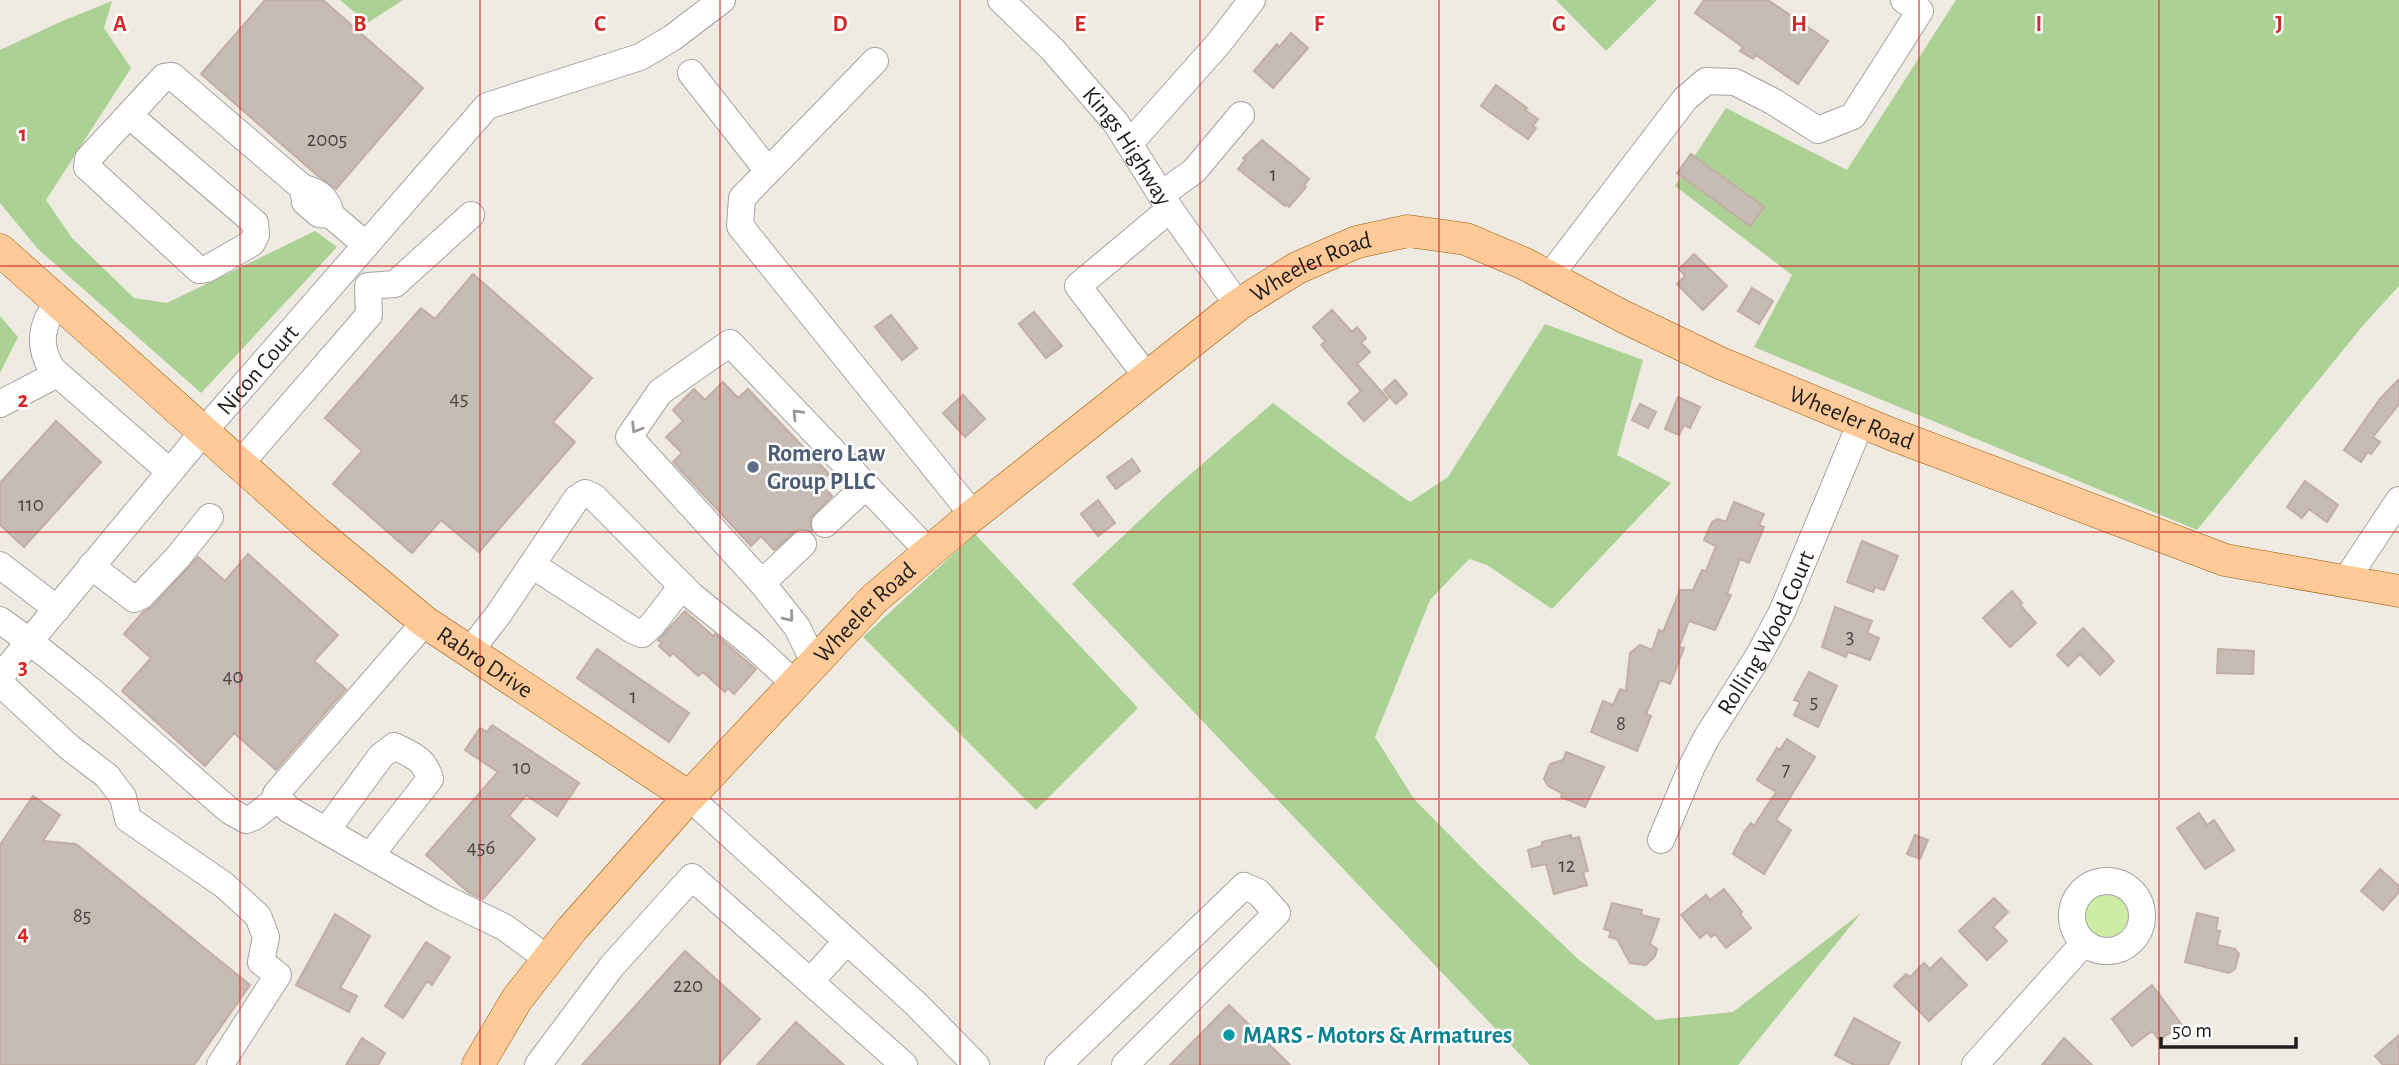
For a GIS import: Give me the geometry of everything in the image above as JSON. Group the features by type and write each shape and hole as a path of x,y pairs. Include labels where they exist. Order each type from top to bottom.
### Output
{"main road":[{"name":"Wheeler Road","path":"478,1065 517,999 548,959 689,797 874,599 973,515 1238,305 1297,268 1357,243 1408,231 1465,239 1549,277 1720,363 1861,422 2225,560 2399,591"},
{"name":"Rabro Drive","path":"0,250 316,532 425,622 689,797"}],"street":[{"name":"Nicon Court","path":"0,677 204,431 487,106 640,57 672,38 722,0"},
{"name":"Kings Highway","path":"1001,0 1079,78 1109,113 1166,202 1238,305"},
{"path":"1130,143 1219,43 1252,0"},
{"path":"1549,277 1685,99 1706,81 1735,82 1774,102 1818,130 1853,116 1920,11 1905,0"},
{"path":"875,61 742,198 740,226 973,515"},
{"path":"691,73 768,171"},
{"path":"129,115 255,223 256,235 252,243 207,269 199,270 87,167 88,159 164,77 172,76 303,188 315,191 329,204 331,215 366,245"},
{"path":"1147,378 1078,286 1166,202 1241,116"},
{"path":"368,286 395,284 471,215"},
{"path":"240,464 369,315 368,286 347,267"},
{"path":"58,302 49,314 41,340 44,355 57,374 170,472"},
{"path":"804,673 797,627 762,583 629,437 660,392 730,343 929,552"},
{"path":"0,404 57,374"},
{"name":"Rolling Wood Court","path":"1661,840 1707,737 1759,655 1782,612 1861,422"},
{"path":"825,524 866,486"},
{"path":"470,652 577,498 585,494 594,496 682,586 754,646 804,673"},
{"path":"2344,583 2399,500"},
{"path":"91,566 134,599 141,596 177,558 210,517"},
{"path":"762,583 803,544"},
{"path":"0,565 57,608"},
{"path":"532,565 642,634 682,586"},
{"path":"0,620 101,697 134,729 230,811 246,820 277,799"},
{"path":"425,622 276,794 277,799 288,809 442,897 504,927 548,959"},
{"path":"0,682 69,747 107,776 123,797 128,819 224,885 258,916 266,937 261,962 278,975 219,1065"},
{"path":"326,831 381,756 394,746 411,754 427,767 430,779 370,856"},
{"name":"Rabro Drive","path":"689,797 916,1004 976,1065"},
{"path":"538,1065 612,966 692,877 904,1065"},
{"path":"1065,1062 1244,886 1258,892 1277,913 1125,1065"},
{"path":"814,985 817,974 847,941"},
{"path":"1975,1065 2084,943"}],"green space":[{"path":"340,0 403,0 367,23"},
{"path":"1556,0 1657,0 1606,51"},
{"path":"1956,0 2399,0 2399,286 2365,323 2197,530 1754,347 1792,275 1675,186 1726,108 1847,170"},
{"path":"112,1 104,28 131,68 46,200 72,238 134,298 167,303 315,231 337,247 201,393 38,249 0,203 0,50"},
{"path":"0,316 18,337 0,373"},
{"path":"1545,324 1643,360 1617,455 1671,483 1552,609 1487,565 1469,559 1430,600 1375,737 1414,799 1481,867 1578,959 1656,1020 1733,1012 1861,913 1738,1065 1530,1065 1072,584 1171,491 1273,403 1410,502 1448,477"},
{"path":"975,534 1138,708 1036,810 863,637"},
{"path":"2100,887 2112,887 2127,895 2135,910 2135,922 2127,937 2112,945 2100,945 2085,937 2077,922 2077,910 2085,895"}],"building":[{"path":"265,0 323,0 423,88 336,189 201,74"},
{"path":"1704,0 1768,0 1828,41 1798,84 1756,55 1753,59 1740,51 1743,47 1695,13"},
{"path":"1291,33 1308,48 1273,88 1254,71 1277,44 1279,47"},
{"path":"1496,85 1538,119 1533,126 1536,128 1528,139 1481,106"},
{"path":"1262,140 1309,179 1304,185 1306,187 1289,207 1238,169 1245,160 1243,158"},
{"path":"1691,154 1764,207 1750,226 1677,173"},
{"path":"1694,254 1727,286 1703,310 1677,284 1685,276 1679,269"},
{"path":"473,274 592,378 553,422 575,442 479,552 441,520 412,553 333,484 362,451 325,418 421,308 435,319"},
{"path":"1752,288 1773,301 1759,324 1738,311"},
{"path":"1332,310 1352,332 1357,327 1366,338 1361,343 1370,352 1357,364 1388,399 1364,421 1348,403 1361,391 1321,345 1325,341 1313,327"},
{"path":"1034,312 1062,346 1046,358 1019,324"},
{"path":"891,315 917,348 902,360 875,327"},
{"path":"2399,379 2399,404 2373,437 2380,442 2361,462 2344,450 2380,399"},
{"path":"1395,380 1407,394 1396,404 1384,390"},
{"path":"723,382 738,398 748,389 829,474 819,483 832,496 810,519 812,531 799,529 774,550 761,536 751,546 673,462 682,453 666,437 683,421 673,410 694,389 705,400"},
{"path":"963,395 985,419 965,437 943,413"},
{"path":"1678,397 1700,407 1690,428 1684,425 1679,435 1665,429"},
{"path":"1640,404 1656,412 1648,428 1632,420"},
{"path":"56,421 101,462 24,547 0,525 0,483"},
{"path":"1132,459 1140,471 1116,489 1107,477"},
{"path":"2305,481 2338,505 2327,522 2309,509 2302,518 2287,507"},
{"path":"1098,500 1115,523 1098,536 1081,514"},
{"path":"1734,502 1764,514 1759,525 1764,527 1749,563 1740,559 1727,594 1731,595 1715,630 1689,621 1679,647 1684,648 1670,684 1660,680 1646,714 1651,716 1637,751 1591,732 1603,701 1613,705 1620,689 1626,691 1630,653 1640,645 1652,650 1659,630 1663,632 1680,590 1693,590 1702,570 1706,571 1716,546 1704,540 1712,522 1718,519 1726,522"},
{"path":"1862,541 1898,556 1884,590 1875,587 1873,592 1847,582"},
{"path":"248,554 338,635 314,661 346,689 276,770 234,733 205,766 122,691 151,658 124,634 143,612 152,607 198,557 225,581"},
{"path":"2012,591 2036,623 2010,647 1983,618"},
{"path":"1835,607 1872,621 1867,633 1879,638 1870,660 1848,652 1846,657 1822,647"},
{"path":"685,611 756,669 734,694 728,688 725,692 703,672 698,676 673,653 670,656 659,646 662,643 658,640"},
{"path":"2083,628 2114,661 2100,675 2080,654 2068,666 2057,655"},
{"path":"597,649 689,713 669,742 577,678"},
{"path":"2218,649 2254,651 2253,674 2217,673"},
{"path":"1809,672 1837,686 1818,727 1794,715 1800,702 1794,700"},
{"path":"492,725 579,783 557,816 526,795 509,816 535,839 483,899 469,893 426,855 498,772 465,750 480,728 487,732"},
{"path":"1787,739 1815,757 1776,820 1791,830 1764,874 1733,854 1744,832 1751,823 1754,826 1776,792 1757,780 1777,748 1780,750"},
{"path":"1566,752 1604,767 1585,807 1561,797 1562,793 1548,786 1544,779 1550,764 1563,760"},
{"path":"33,796 60,815 43,841 76,844 250,985 194,1065 0,1065 0,845"},
{"path":"2199,813 2207,825 2214,820 2234,850 2205,869 2177,828"},
{"path":"1571,835 1572,839 1579,837 1588,871 1583,872 1587,885 1554,894 1546,864 1532,867 1528,850 1542,846 1542,842"},
{"path":"1915,835 1928,840 1920,859 1907,854"},
{"path":"2380,869 2399,886 2399,892 2383,910 2361,891"},
{"path":"1724,889 1751,928 1726,948 1715,934 1711,937 1707,932 1700,938 1681,915 1706,895 1710,900"},
{"path":"1994,898 2008,912 1993,927 2007,941 1987,960 1959,931"},
{"path":"1612,903 1642,910 1641,915 1659,919 1650,944 1657,949 1655,956 1646,965 1630,963 1617,939 1609,937 1611,931 1604,929"},
{"path":"2197,913 2218,918 2216,930 2220,931 2217,945 2235,949 2239,954 2235,969 2229,973 2185,962"},
{"path":"335,914 370,936 340,988 357,996 349,1012 296,985"},
{"path":"426,942 450,957 432,985 427,981 403,1018 385,1006"},
{"path":"685,951 760,1019 718,1065 582,1065"},
{"path":"1941,958 1967,985 1929,1021 1894,986 1906,974 1910,977 1924,963 1930,969"},
{"path":"2152,985 2182,1025 2159,1040 2152,1031 2132,1046 2112,1019"},
{"name":"MARS - Motors & Armatures","path":"1229,1005 1290,1065 1170,1065"},
{"path":"1854,1018 1900,1043 1888,1065 1854,1065 1835,1055"},
{"path":"796,1022 844,1065 757,1065"},
{"path":"2399,1035 2399,1065 2383,1065 2375,1056"},
{"path":"362,1038 385,1053 378,1065 346,1065"},
{"path":"2064,1038 2092,1065 2042,1065"}],"place":[{"name":"Romero Law Group PLLC","path":"753,467"},
{"name":"MARS - Motors & Armatures","path":"1229,1035"}]}
